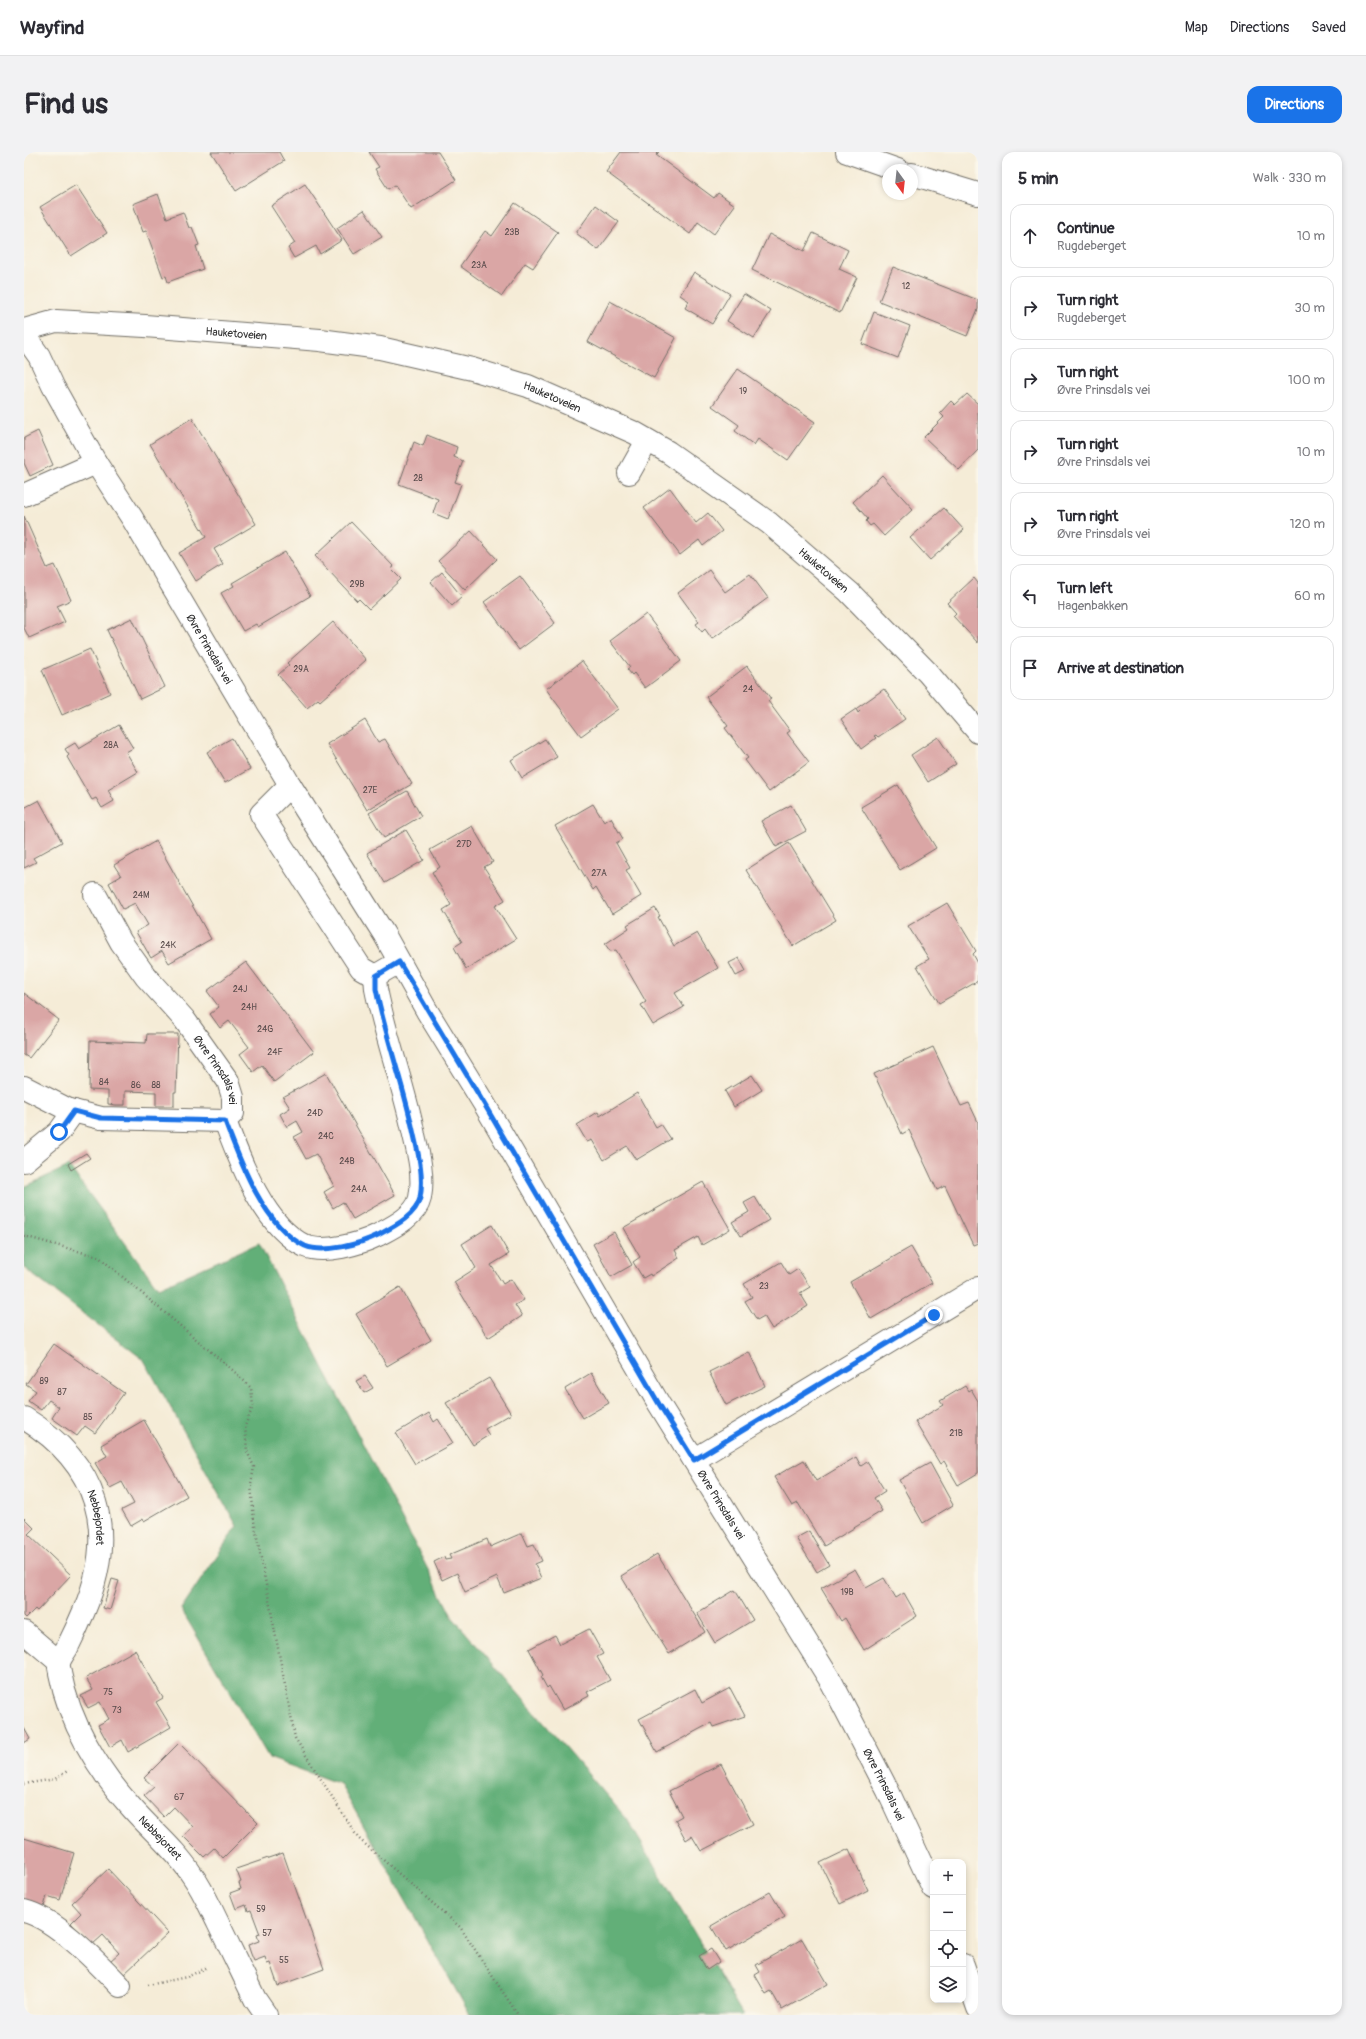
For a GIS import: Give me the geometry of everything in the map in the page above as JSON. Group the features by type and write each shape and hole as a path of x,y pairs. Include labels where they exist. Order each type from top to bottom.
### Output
{"street":[{"path":"847,152 882,164"},
{"path":"918,176 978,194"},
{"name":"Hauketoveien","path":"24,330 56,321 320,340 380,348 472,369 528,386 635,433 668,452 769,523 843,586 927,672 976,725"},
{"name":"Øvre Prinsdals vei","path":"24,335 39,356 53,386 96,463 132,518 290,786 384,934 659,1404 832,1683 882,1778 930,1881"},
{"path":"629,473 647,441"},
{"path":"24,495 96,463"},
{"path":"290,786 261,814 361,968 376,976 399,962"},
{"name":"Øvre Prinsdals vei","path":"95,894 121,942 146,977 184,1019 228,1082 233,1097 233,1112 225,1121 244,1170 275,1222 288,1235 306,1246 328,1248 352,1244 397,1225 412,1212 420,1200 422,1182 419,1156 401,1080 378,1002 376,976"},
{"path":"24,1087 46,1100 74,1111 101,1118 225,1121"},
{"path":"24,1161 59,1132 74,1111"},
{"path":"694,1460 978,1288"},
{"name":"Nebbejordet","path":"24,1418 53,1440 71,1459 92,1492 98,1506 100,1520 100,1555 97,1572 85,1610 59,1662 62,1682 69,1704 92,1754 131,1807 177,1855 193,1876 256,1999 266,2015"},
{"path":"24,1632 59,1662"},
{"path":"24,1911 32,1913 54,1925 120,1986"},
{"path":"964,1967 978,2008"}],"path":[{"path":"24,1236 99,1257 236,1373 251,1388 253,1406 245,1426 247,1451 254,1467 251,1484 254,1521 296,1738 358,1838 460,1927 518,2015"},
{"path":"24,1784 55,1779 92,1754"},
{"path":"120,1986 136,1987 187,1977 211,1965 229,1945"}],"green space":[{"path":"69,1166 158,1288 259,1243 453,1618 627,1819 743,2015 470,2015 340,1784 269,1758 181,1609 237,1526 144,1360 24,1268 24,1187"}],"building":[{"path":"211,152 279,152 284,161 236,191"},
{"path":"369,152 438,152 456,180 411,209 395,185 388,189 375,169 379,167"},
{"path":"621,152 659,152 656,155 714,198 718,193 735,205 714,234 698,222 690,234 606,172"},
{"path":"305,184 342,240 320,254 316,246 294,258 288,248 295,243 271,206"},
{"path":"76,185 107,233 71,256 40,207"},
{"path":"158,194 167,218 183,212 189,228 192,227 199,245 196,246 203,269 168,282 166,276 163,277 146,231 143,232 133,204"},
{"path":"515,203 558,232 533,268 525,263 502,296 460,266 485,231 492,236"},
{"path":"596,205 619,222 598,250 576,233"},
{"path":"364,210 382,237 354,254 337,228"},
{"path":"813,233 848,250 839,269 857,277 840,313 752,270 769,234 804,251"},
{"path":"893,267 978,300 978,309 967,336 879,301"},
{"path":"694,272 730,294 712,324 685,308 689,301 680,295"},
{"path":"744,294 771,311 754,338 727,321"},
{"path":"610,301 676,338 654,378 588,342"},
{"path":"874,312 910,326 898,358 862,344"},
{"path":"738,369 815,422 788,460 758,439 754,445 735,431 739,425 712,406"},
{"path":"967,394 978,404 978,450 959,470 924,437 944,417 940,413 951,401 955,405"},
{"path":"192,418 256,524 214,549 223,564 196,581 179,553 206,537 150,444"},
{"path":"38,431 53,465 30,476 24,463 24,438"},
{"path":"427,435 457,447 454,457 463,461 455,482 461,484 448,519 433,513 438,499 399,484 414,442 423,446"},
{"path":"882,475 913,509 884,536 873,524 870,526 866,521 868,519 853,502"},
{"path":"670,488 696,523 708,513 722,531 703,546 699,540 680,555 644,508"},
{"path":"944,508 964,530 930,560 910,538"},
{"path":"24,516 47,568 55,565 71,600 57,606 65,622 29,638 24,628"},
{"path":"351,522 394,567 391,569 401,579 369,609 359,599 357,601 315,556"},
{"path":"471,531 497,559 465,590 438,561"},
{"path":"285,552 310,596 258,627 256,624 243,631 221,593 234,586 232,583"},
{"path":"709,570 725,592 750,574 768,598 712,639 705,629 702,632 696,624 699,622 678,593"},
{"path":"442,572 462,597 452,606 431,582"},
{"path":"520,576 555,623 519,650 484,602"},
{"path":"974,578 978,583 978,643 953,616 956,613 947,603"},
{"path":"646,614 681,661 645,688 634,673 632,675 627,669 630,667 610,641"},
{"path":"132,618 165,687 140,699 107,630"},
{"path":"333,622 366,660 320,701 318,699 307,708 278,675 289,665 287,663"},
{"path":"90,649 110,693 62,715 42,670"},
{"path":"582,661 618,709 581,736 546,689"},
{"path":"747,666 771,699 768,701 790,731 787,733 809,762 769,792 745,760 748,758 725,728 728,726 706,697"},
{"path":"884,689 905,719 878,737 876,735 874,736 876,738 861,749 841,719 856,709 858,713 860,711 857,708"},
{"path":"365,720 378,742 385,739 412,784 367,810 327,744"},
{"path":"119,725 133,748 126,752 138,772 108,790 114,801 102,808 96,798 92,800 67,757 69,755 65,749 75,743 79,749"},
{"path":"938,737 956,764 928,782 911,755"},
{"path":"232,738 250,769 225,783 207,752"},
{"path":"545,739 557,757 522,778 511,760"},
{"path":"898,785 936,848 900,870 861,807"},
{"path":"407,791 421,816 384,838 369,813"},
{"path":"39,800 62,842 33,858 36,862 24,868 24,808"},
{"path":"593,804 604,822 611,818 623,839 616,843 630,868 626,870 641,896 612,914 596,887 593,890 555,826"},
{"path":"791,805 806,831 776,847 761,821"},
{"path":"472,826 493,862 484,867 505,900 495,906 516,939 466,969 454,947 462,942 443,910 451,905 432,872 440,867 430,850"},
{"path":"406,830 424,860 385,883 367,853"},
{"path":"156,841 211,939 169,963 162,951 151,958 136,932 148,925 135,903 123,909 109,883 121,876 114,865"},
{"path":"789,843 836,920 793,946 746,870"},
{"path":"947,903 976,951 973,954 978,963 978,981 939,1003 917,966 929,959 908,926"},
{"path":"655,908 660,916 658,917 674,946 697,933 718,968 675,993 684,1007 653,1025 641,1005 646,1002 616,950 610,951 605,944 629,928 627,925"},
{"path":"739,958 746,971 736,976 729,963"},
{"path":"246,962 314,1052 274,1082 262,1065 253,1072 240,1054 249,1047 229,1021 220,1028 210,1014 219,1007 207,991"},
{"path":"24,993 59,1020 29,1058 24,1055"},
{"path":"147,1034 178,1034 176,1092 174,1092 174,1106 156,1106 156,1092 125,1091 125,1105 116,1105 108,1104 108,1091 89,1090 90,1041 146,1043"},
{"path":"933,1047 961,1106 969,1103 978,1122 978,1243 973,1245 945,1186 937,1190 909,1130 902,1134 874,1074"},
{"path":"326,1073 395,1195 353,1219 343,1202 333,1208 324,1192 334,1186 316,1154 306,1159 294,1137 303,1132 297,1121 287,1127 280,1114 290,1108 283,1097"},
{"path":"752,1075 762,1090 734,1107 725,1091"},
{"path":"637,1093 656,1127 661,1124 671,1139 636,1160 627,1146 604,1160 592,1140 587,1142 577,1125 598,1112 600,1116"},
{"path":"86,1153 90,1158 71,1170 68,1164"},
{"path":"703,1182 730,1229 702,1245 698,1237 675,1250 679,1258 651,1276 650,1274 643,1278 633,1262 640,1257 623,1228"},
{"path":"755,1197 769,1220 741,1236 732,1222 749,1212 744,1203"},
{"path":"492,1225 509,1254 491,1265 503,1284 511,1279 524,1300 515,1305 522,1316 488,1338 454,1282 476,1268 462,1244"},
{"path":"614,1232 632,1265 611,1277 593,1244"},
{"path":"911,1247 932,1283 871,1319 850,1282"},
{"path":"781,1262 789,1275 798,1269 810,1287 800,1293 808,1306 772,1329 764,1316 757,1320 745,1301 752,1297 744,1284"},
{"path":"400,1287 431,1340 387,1366 356,1314"},
{"path":"54,1344 124,1393 95,1433 85,1426 77,1436 52,1418 59,1407 49,1400 41,1410 28,1401 36,1391 26,1384"},
{"path":"749,1352 765,1386 726,1405 709,1372"},
{"path":"591,1373 609,1403 583,1418 565,1389"},
{"path":"365,1376 373,1388 364,1393 356,1381"},
{"path":"489,1378 511,1414 485,1429 489,1435 473,1445 446,1403"},
{"path":"965,1386 968,1391 971,1389 978,1401 978,1473 958,1485 944,1461 940,1464 915,1422 943,1405 940,1401"},
{"path":"429,1413 434,1422 438,1419 453,1443 415,1464 396,1433"},
{"path":"144,1420 187,1496 144,1521 143,1519 131,1526 122,1510 134,1504 122,1482 110,1488 95,1463 107,1456 101,1445"},
{"path":"856,1457 861,1466 867,1462 885,1491 874,1498 882,1511 824,1546 798,1503 792,1506 774,1477 804,1460 816,1481"},
{"path":"930,1463 953,1505 923,1523 899,1480"},
{"path":"24,1518 34,1528 28,1534 71,1575 37,1611 35,1609 26,1618 24,1616"},
{"path":"809,1531 829,1565 817,1572 796,1538"},
{"path":"522,1533 528,1546 534,1544 542,1561 535,1564 541,1578 504,1593 497,1577 465,1592 457,1573 442,1580 434,1562 444,1557 445,1560 451,1559 449,1555 487,1539 490,1547"},
{"path":"657,1554 705,1632 669,1654 621,1576"},
{"path":"855,1569 866,1588 884,1578 896,1598 904,1593 917,1616 864,1650 845,1618 841,1621 821,1588"},
{"path":"112,1579 119,1581 110,1610 103,1608"},
{"path":"735,1590 753,1620 715,1643 697,1613"},
{"path":"589,1629 603,1654 597,1657 610,1680 587,1692 589,1696 563,1710 549,1686 547,1688 541,1677 543,1675 529,1649 555,1635 560,1644"},
{"path":"135,1650 163,1698 156,1702 171,1727 128,1752 122,1740 110,1747 98,1725 109,1719 100,1702 88,1708 81,1696 93,1690 86,1678"},
{"path":"730,1688 745,1716 713,1727 711,1723 657,1752 639,1719 695,1689 702,1703"},
{"path":"24,1728 30,1739 24,1743"},
{"path":"179,1743 258,1823 223,1858 214,1848 204,1857 183,1836 193,1827 174,1807 164,1817 144,1796 154,1787 144,1778"},
{"path":"721,1764 753,1824 701,1851 692,1836 686,1840 675,1820 682,1816 669,1791"},
{"path":"24,1838 74,1853 60,1900 47,1896 43,1910 24,1904"},
{"path":"849,1849 868,1890 840,1904 820,1863"},
{"path":"283,1853 324,1969 278,1986 270,1963 267,1964 265,1957 254,1961 251,1954 248,1945 259,1941 257,1935 260,1934 251,1910 248,1911 246,1905 236,1909 230,1893 241,1889 239,1883 241,1882 236,1869"},
{"path":"108,1869 168,1933 123,1975 110,1961 119,1953 103,1935 92,1945 71,1923 81,1913 72,1903"},
{"path":"770,1892 785,1917 726,1951 711,1926"},
{"path":"802,1939 828,1984 782,2010 771,1991 766,1994 755,1975 760,1972 756,1965"},
{"path":"711,1949 719,1962 707,1970 699,1956"}],"route":[{"path":"59,1132 74,1111 101,1118 225,1121 244,1170 275,1222 288,1235 306,1246 317,1248 339,1247 375,1236 397,1225 412,1212 420,1200 422,1182 419,1156 411,1121 401,1080 378,1002 376,989 376,976 399,962 427,1011 486,1107 659,1404 694,1460 934,1315"}]}
